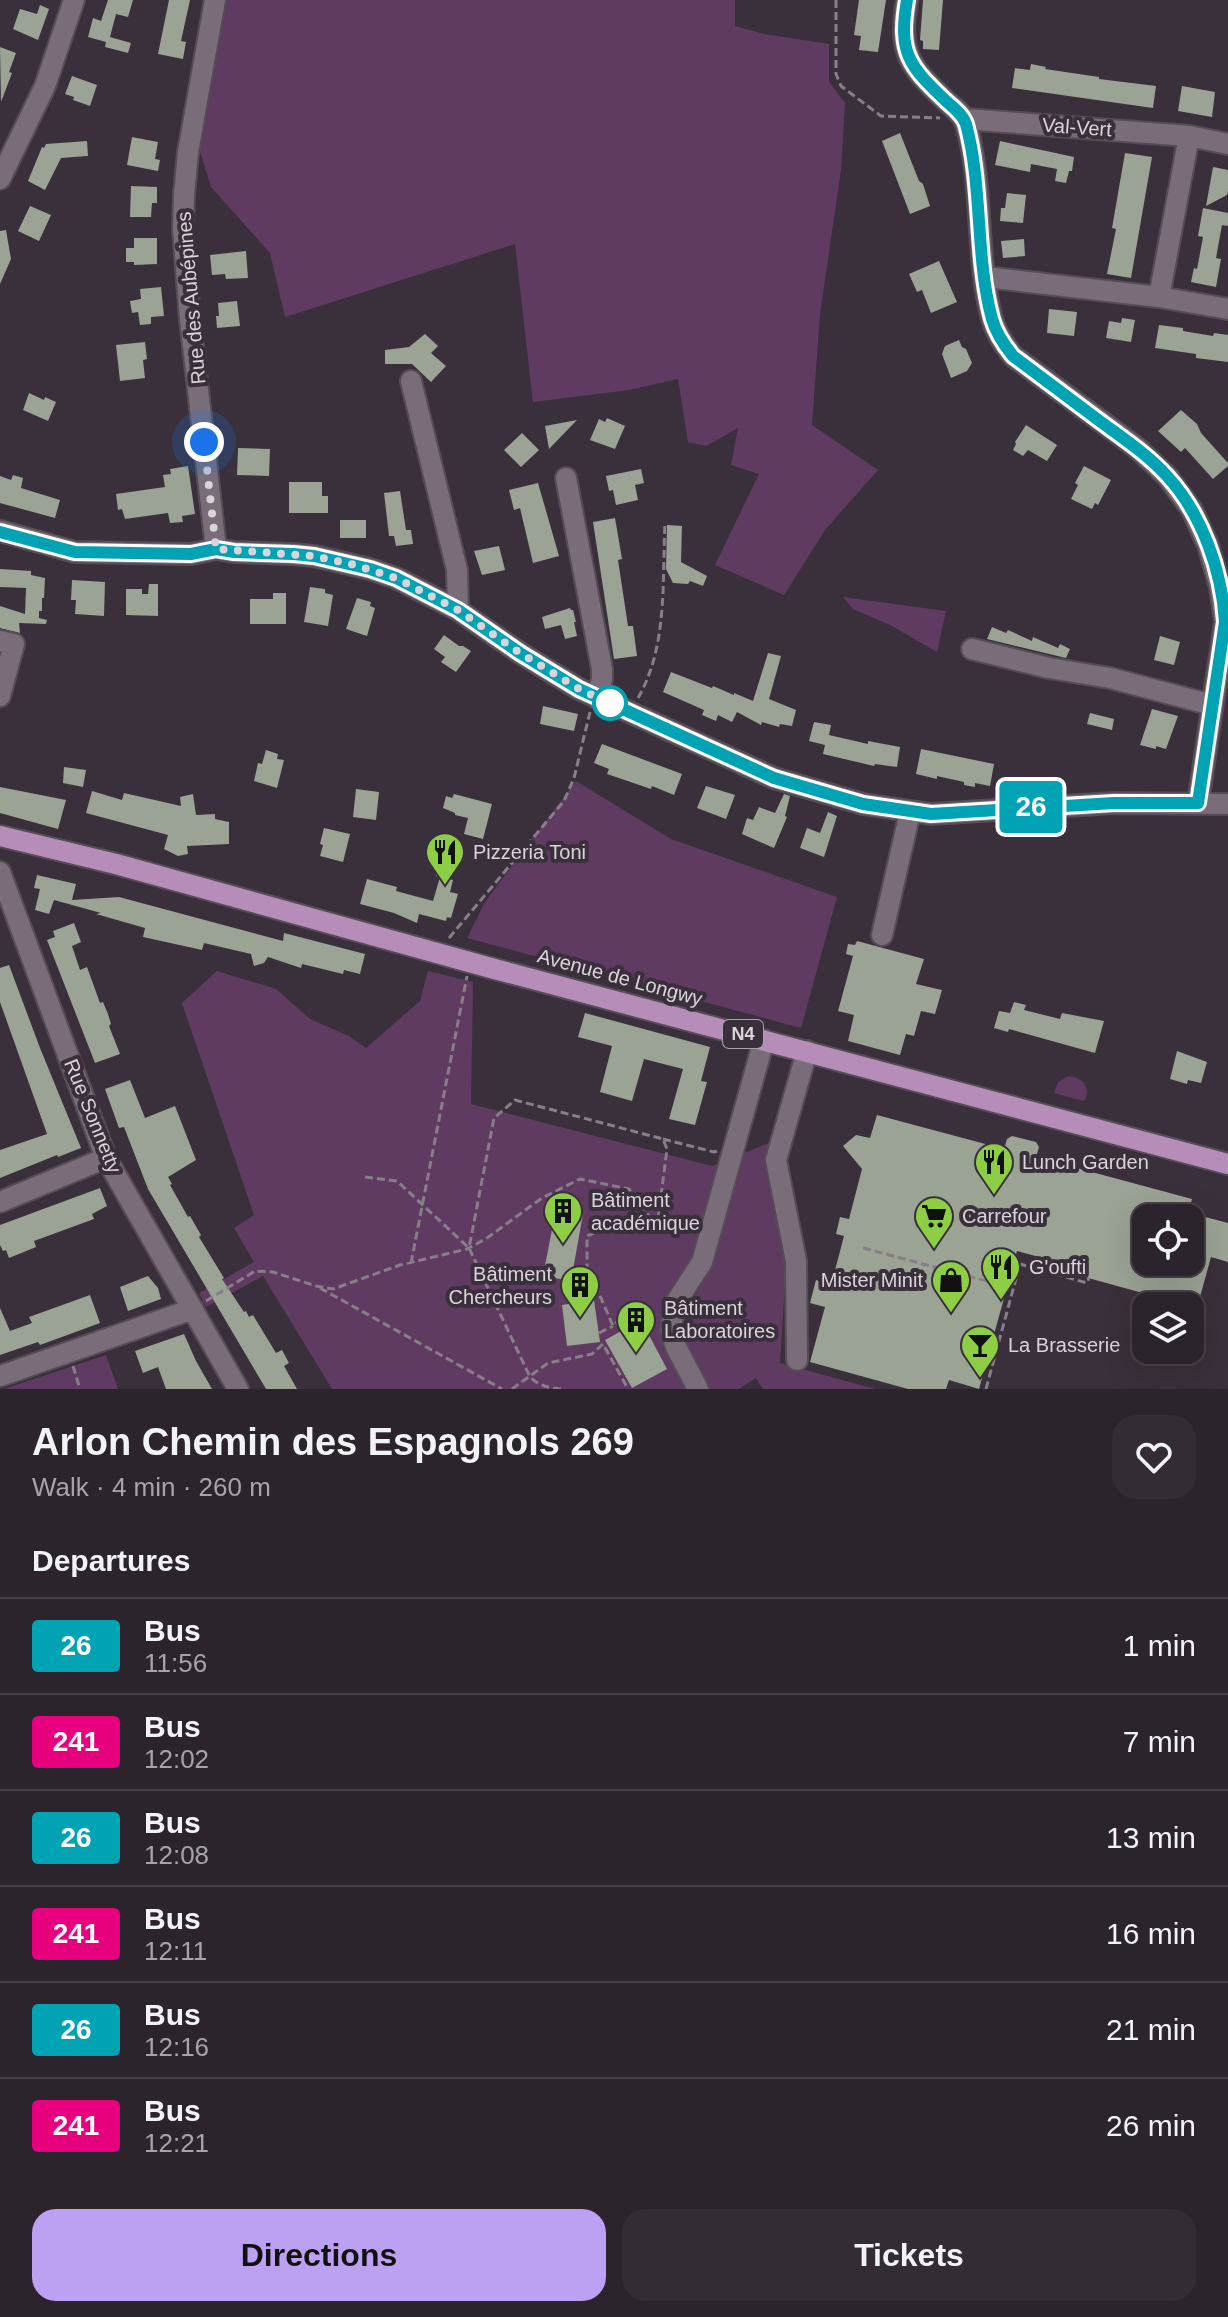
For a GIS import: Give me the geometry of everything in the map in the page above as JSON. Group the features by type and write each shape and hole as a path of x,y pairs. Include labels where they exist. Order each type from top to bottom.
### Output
{"main road":[{"name":"Avenue de Longwy","path":"0,836 116,864 1228,1164"}],"street":[{"path":"0,179 45,86 74,0"},
{"name":"Rue des Aubépines","path":"215,0 188,152 183,229 216,549"},
{"path":"907,0 903,26 908,59 922,78 965,119 973,152 985,277 992,320 1001,341 1013,356 1137,448 1168,477 1192,510 1224,588 1225,622 1198,803"},
{"name":"Val-Vert","path":"965,119 1189,136 1228,144"},
{"path":"1159,297 1189,136"},
{"path":"985,277 1159,297 1228,309"},
{"path":"411,381 457,570 458,610"},
{"path":"566,478 602,669 597,698"},
{"path":"0,531 75,552 191,554 216,549 314,556 396,578 458,610 550,673 597,698 774,778 854,801 931,814 1114,803 1228,804"},
{"path":"0,641 14,644 0,696"},
{"path":"972,649 1049,668 1110,678 1212,705"},
{"path":"882,935 910,812"},
{"name":"Rue Sonnetty","path":"0,872 106,1158 238,1389"},
{"path":"698,1389 671,1331 674,1305 702,1262 764,1040"},
{"path":"797,1360 796,1261 776,1160 807,1051"},
{"path":"0,1202 106,1158"},
{"path":"0,1376 193,1309"}],"path":[{"path":"836,0 836,74 841,86 881,116 965,119"},
{"path":"630,712 650,677 660,638 665,523"},
{"path":"444,953 449,938 564,801 574,778 597,698"},
{"path":"411,1263 470,961"},
{"path":"469,1248 494,1118 515,1100 714,1152 733,1147"},
{"path":"657,1227 667,1149 663,1139"},
{"path":"365,1177 397,1181 469,1248 530,1377 549,1389 561,1389"},
{"path":"193,1309 255,1271 273,1272 333,1289 469,1248 542,1198 580,1179 629,1189 657,1227"},
{"path":"613,1326 587,1273 587,1236 604,1229 712,1224"},
{"path":"863,1248 987,1281"},
{"path":"1014,1262 1087,1283 1089,1278"},
{"path":"986,1389 1020,1264"},
{"path":"316,1286 502,1389"},
{"path":"599,1333 613,1326 624,1315 635,1312 649,1318 674,1305"},
{"path":"512,1389 548,1363 592,1354 603,1344 628,1389"},
{"path":"69,1351 80,1389"}],"shaded area":[{"path":"227,0 735,0 735,26 764,34 829,44 829,82 845,103 841,170 820,314 812,425 878,470 825,530 784,595 715,565 759,474 731,465 738,428 706,446 688,442 678,379 629,390 533,402 515,244 285,317 270,253 211,187 199,148"},
{"path":"843,597 946,611 937,652 890,625 853,609"},
{"path":"576,781 671,839 837,897 801,1028 467,938 485,902"},
{"path":"217,971 276,989 310,1019 349,1036 366,1048 420,1001 428,971 473,982 471,1104 712,1166 774,1141 769,1160 786,1267 780,1363 875,1389 763,1389 756,1378 739,1389 332,1389 263,1276 206,1307 199,1293 254,1262 234,1228 254,1215 182,1003"},
{"path":"1069,1076 1085,1084 1087,1092 1084,1101 1054,1093 1058,1082"},
{"path":"106,1355 118,1389 4,1389"}],"building":[{"path":"108,0 133,0 128,17 116,14 110,37 131,43 128,53 105,47 106,42 88,37 93,18 101,21"},
{"path":"169,0 190,0 181,41 186,42 183,59 158,54"},
{"path":"859,0 886,0 878,52 859,50 861,36 854,35"},
{"path":"923,0 943,0 939,50 923,49 923,41 920,40"},
{"path":"40,5 49,9 38,40 13,29 20,9 37,14"},
{"path":"0,47 16,53 1,102"},
{"path":"1031,64 1099,79 1156,86 1153,108 1012,88 1015,68 1030,70"},
{"path":"72,76 97,85 90,106 65,94"},
{"path":"1182,86 1215,92 1212,117 1178,111"},
{"path":"900,133 930,206 910,214 882,141"},
{"path":"132,137 158,142 155,159 160,160 158,171 127,165"},
{"path":"87,141 88,156 61,158 45,190 28,181 46,144"},
{"path":"1000,141 1074,157 1066,183 1055,181 1057,169 1031,164 1030,172 995,165"},
{"path":"1125,153 1152,157 1131,278 1107,274"},
{"path":"1213,167 1228,170 1228,191 1227,195 1206,206"},
{"path":"131,186 157,187 157,203 152,203 151,217 130,217"},
{"path":"1007,193 1026,195 1023,223 1000,221"},
{"path":"30,206 51,215 39,241 18,231"},
{"path":"1203,208 1228,213 1228,226 1222,225 1216,258 1221,259 1216,287 1191,282 1194,268 1197,269 1203,237 1198,236"},
{"path":"6,230 11,259 0,284 0,231"},
{"path":"134,238 157,238 157,264 134,265 134,262 126,262 126,248 134,248"},
{"path":"1024,239 1025,256 1003,258 1001,241"},
{"path":"246,251 248,278 226,279 225,274 212,275 210,255"},
{"path":"939,261 957,302 931,313 922,290 917,292 909,274"},
{"path":"161,287 164,316 151,317 151,324 140,325 138,312 132,313 130,301 141,299 140,289"},
{"path":"237,301 240,326 217,328 218,303"},
{"path":"1049,309 1077,312 1074,336 1047,333"},
{"path":"1122,318 1135,320 1131,342 1106,338 1109,321 1121,323"},
{"path":"1159,325 1213,336 1214,333 1228,335 1228,362 1155,348"},
{"path":"425,334 438,346 431,353 446,366 431,382 412,364 385,364 385,350 409,347"},
{"path":"959,340 972,363 967,371 951,378 942,354 945,346"},
{"path":"145,342 145,378 120,381 116,345"},
{"path":"29,393 56,402 48,421 23,410"},
{"path":"1181,410 1197,424 1201,433 1228,463 1213,479 1185,448 1181,452 1158,431"},
{"path":"607,418 625,426 615,449 590,440 599,419 605,422"},
{"path":"577,420 549,449 545,426"},
{"path":"1026,425 1057,445 1047,461 1028,450 1023,456 1013,450"},
{"path":"522,433 539,450 521,467 504,450"},
{"path":"238,448 270,449 269,476 237,475"},
{"path":"188,466 195,514 182,516 183,522 170,523 168,513 125,519 122,509 118,510 116,494 165,487 163,475 171,474 170,469"},
{"path":"1084,466 1111,480 1098,505 1095,503 1092,509 1071,499"},
{"path":"641,469 644,483 635,485 638,500 616,505 606,476"},
{"path":"13,475 23,478 21,488 60,500 55,518 0,503 0,476 11,480"},
{"path":"289,482 322,482 322,496 328,496 328,513 289,513"},
{"path":"538,483 559,556 533,563 520,508 514,510 509,490"},
{"path":"400,491 406,530 411,530 413,544 396,546 394,536 389,536 384,493"},
{"path":"615,518 628,626 633,626 637,656 614,659 593,522"},
{"path":"340,520 366,520 366,538 340,538"},
{"path":"667,525 682,526 681,562 707,576 703,586 690,581 688,584 673,583 666,569"},
{"path":"499,546 505,570 482,575 474,551"},
{"path":"0,569 31,571 31,575 45,578 39,618 47,620 46,624 19,623 20,633 0,628 0,606 25,614 26,588 0,587"},
{"path":"72,580 105,582 104,616 75,614 76,600 71,600"},
{"path":"149,584 158,584 158,616 126,615 126,589 142,589 142,594 148,594"},
{"path":"310,587 325,589 325,593 333,595 328,626 304,622"},
{"path":"273,593 286,593 286,624 250,624 250,599 273,599"},
{"path":"357,598 371,602 370,606 375,608 367,636 346,629"},
{"path":"570,608 576,622 577,636 565,639 561,625 545,629 542,617"},
{"path":"992,627 1006,633 1008,630 1032,641 1033,637 1058,648 1060,644 1070,649 1066,658 987,639"},
{"path":"444,635 471,651 456,672 441,662 445,657 434,649"},
{"path":"1160,636 1180,642 1174,665 1154,660"},
{"path":"768,653 781,656 769,699 796,710 792,726 780,724 779,727 762,722 761,725 737,712 732,722 718,715 716,721 702,715 704,710 663,692 671,672 753,701"},
{"path":"543,706 578,714 574,731 540,724"},
{"path":"1152,709 1178,716 1166,749 1140,745"},
{"path":"1090,713 1114,719 1112,730 1087,724"},
{"path":"814,722 831,725 829,735 900,747 897,767 874,766 823,754 825,745 809,741"},
{"path":"602,744 682,774 674,795 607,774 609,769 594,763"},
{"path":"921,749 994,764 990,786 975,783 975,787 937,776 937,779 916,774"},
{"path":"266,750 278,754 277,759 284,760 277,788 254,781 258,763 262,764"},
{"path":"64,767 86,770 83,787 63,783"},
{"path":"706,786 735,795 726,819 697,808"},
{"path":"0,787 66,800 58,829 0,813"},
{"path":"356,789 379,792 376,820 353,817"},
{"path":"92,791 122,800 124,793 181,806 180,797 193,794 196,815 215,814 215,819 229,822 229,844 187,846 188,854 178,856 164,849 168,835 86,813"},
{"path":"454,794 492,804 483,839 464,834 468,818 443,808 446,796 452,798"},
{"path":"784,794 790,796 787,817 774,848 742,834 747,818 753,820 759,807 775,813"},
{"path":"828,812 837,816 824,857 800,848 807,828 820,833"},
{"path":"324,828 350,834 343,862 320,856"},
{"path":"439,851 451,853 448,879 453,880 450,892 458,894 451,918 447,917 446,921 419,914 417,923 360,904 367,879 433,901 440,877 436,876"},
{"path":"37,875 76,884 72,900 119,897 283,941 284,933 365,954 360,974 344,970 343,974 302,964 301,968 268,957 264,963 254,966 251,954 204,943 202,950 143,937 145,928 54,900 49,914 35,910 40,889 34,888"},
{"path":"74,923 81,942 72,946 80,970 87,967 100,1003 103,1002 108,1014 109,1026 120,1054 95,1063 47,940 55,937 53,931"},
{"path":"857,941 924,959 916,984 942,990 935,1014 921,1011 914,1036 906,1034 900,1055 848,1041 854,1015 838,1011 853,956 846,954 848,944 855,945"},
{"path":"9,965 81,1148 0,1178 0,1150 47,1134 0,1002 0,968"},
{"path":"1014,1002 1026,1005 1024,1010 1060,1019 1062,1013 1104,1021 1095,1053 1009,1029 1008,1032 994,1028 999,1011 1010,1013"},
{"path":"585,1013 710,1047 701,1081 707,1082 695,1125 669,1119 683,1069 644,1059 632,1101 600,1092 612,1046 578,1037"},
{"path":"1177,1051 1207,1062 1201,1083 1188,1080 1187,1084 1170,1079"},
{"path":"130,1080 145,1118 175,1106 196,1160 168,1177 170,1185 244,1312 249,1317 253,1315 276,1353 282,1350 289,1363 284,1366 297,1389 266,1389 148,1189 124,1127 119,1128 105,1089"},
{"path":"877,1115 1004,1149 1007,1139 1012,1136 1036,1142 1039,1147 1036,1157 1192,1199 1191,1204 1132,1204 1132,1276 1204,1276 1204,1217 1228,1223 1228,1262 1211,1257 1201,1292 1139,1292 1041,1265 1043,1258 1017,1251 979,1389 949,1380 946,1389 908,1389 810,1362 825,1307 810,1303 816,1280 825,1283 827,1272 834,1274 844,1236 836,1234 840,1217 849,1219 862,1169 843,1146 856,1135 870,1138"},
{"path":"100,1188 107,1206 92,1214 94,1219 34,1241 36,1247 9,1258 6,1250 3,1251 0,1225"},
{"name":"Bâtiment académique","path":"556,1209 583,1214 571,1281 543,1276"},
{"path":"148,1276 158,1288 161,1299 128,1311 120,1287"},
{"path":"90,1295 100,1323 40,1345 38,1342 0,1355 0,1308 10,1331 32,1323 29,1317"},
{"name":"Bâtiment Chercheurs","path":"594,1300 600,1342 567,1346 562,1305"},
{"name":"Bâtiment Laboratoires","path":"641,1320 667,1369 632,1388 605,1340"},
{"path":"184,1334 212,1389 166,1389 158,1367 143,1373 135,1351"}],"bus line":[{"name":"26","path":"0,532 75,552 198,554 216,549 314,556 370,569 418,588 458,610 579,689 774,778 863,804 931,814 1114,803 1198,803 1225,622 1220,587 1208,545 1192,510 1168,477 1137,448 1013,356 1001,341 992,320 973,152 965,119 922,78 908,59 903,26 907,0"}],"place":[{"name":"Pizzeria Toni","path":"445,886"},
{"name":"Lunch Garden","path":"994,1196"},
{"name":"Bâtiment académique","path":"563,1245"},
{"name":"Carrefour","path":"934,1250"},
{"name":"G'oufti","path":"1001,1301"},
{"name":"Mister Minit","path":"951,1314"},
{"name":"Bâtiment Chercheurs","path":"580,1319"},
{"name":"Bâtiment Laboratoires","path":"636,1354"},
{"name":"La Brasserie","path":"980,1379"}],"route":[{"path":"204,442 216,549 314,556 396,578 458,610 520,653 579,689 615,706 610,703"}]}
